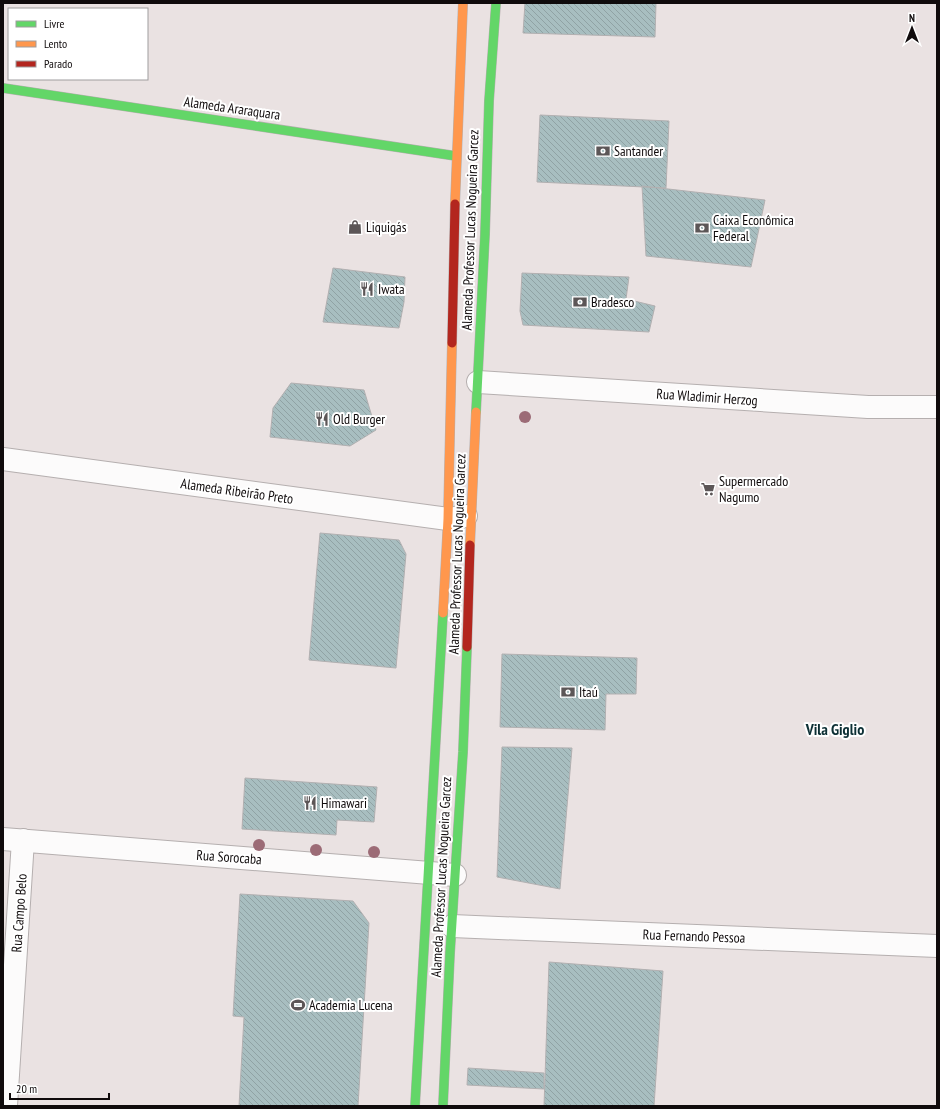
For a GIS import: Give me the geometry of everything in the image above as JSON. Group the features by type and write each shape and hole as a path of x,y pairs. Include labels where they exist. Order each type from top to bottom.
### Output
{"main road":[{"name":"Alameda Professor Lucas Nogueira Garcez","path":"415,1106 448,519 456,156 463,3"},
{"name":"Alameda Professor Lucas Nogueira Garcez","path":"443,1106 466,674 471,515 473,499 485,234 489,101 496,3"},
{"name":"Alameda Araraquara","path":"3,88 456,156"}],"street":[{"name":"Rua Wladimir Herzog","path":"478,382 860,406 937,407"},
{"name":"Alameda Ribeirão Preto","path":"3,459 448,519 471,515"},
{"name":"Rua Sorocaba","path":"13,840 455,875"},
{"name":"Rua Campo Belo","path":"6,1106 13,840"},
{"name":"Rua Fernando Pessoa","path":"452,926 937,946"}],"building":[{"path":"525,3 656,3 655,37 523,33"},
{"name":"Santander","path":"540,115 669,121 666,188 537,182"},
{"name":"Caixa Econômica Federal","path":"642,186 765,200 751,267 646,256"},
{"name":"Iwata","path":"333,268 405,277 404,302 399,328 323,322"},
{"name":"Bradesco","path":"522,273 629,277 626,299 655,306 649,332 523,325 520,311"},
{"name":"Old Burger","path":"291,383 364,390 376,430 350,446 270,437 273,408"},
{"path":"320,533 399,540 406,554 396,668 309,660"},
{"name":"Itaú","path":"502,654 637,658 636,694 606,694 605,730 500,727"},
{"path":"502,747 572,748 560,889 497,877"},
{"name":"Himawari","path":"245,778 377,787 374,822 337,820 336,835 242,829"},
{"name":"Academia Lucena","path":"240,894 353,901 369,923 358,1106 239,1106 244,1017 233,1016"},
{"path":"549,962 663,971 654,1106 544,1106"},
{"path":"468,1068 544,1073 544,1089 467,1085"}],"traffic: fast":[{"path":"476,412 485,234 489,101 496,3"},
{"path":"3,88 456,156"},
{"path":"415,1106 443,613"},
{"path":"443,1106 450,953 463,752 467,647"}],"traffic: slow":[{"path":"455,204 463,3"},
{"path":"443,613 448,519 452,343"},
{"path":"470,545 476,412"}],"traffic: jam":[{"path":"452,343 455,204"},
{"path":"467,647 470,545"}],"place":[{"name":"Santander","path":"603,151"},
{"name":"Liquigás","path":"355,227"},
{"name":"Caixa Econômica Federal","path":"702,228"},
{"name":"Iwata","path":"367,289"},
{"name":"Bradesco","path":"580,302"},
{"name":"Old Burger","path":"322,419"},
{"name":"Supermercado Nagumo","path":"708,489"},
{"name":"Itaú","path":"568,692"},
{"name":"Himawari","path":"310,803"},
{"name":"Academia Lucena","path":"298,1005"}],"district":[{"name":"Vila Giglio","path":"835,729"}]}
